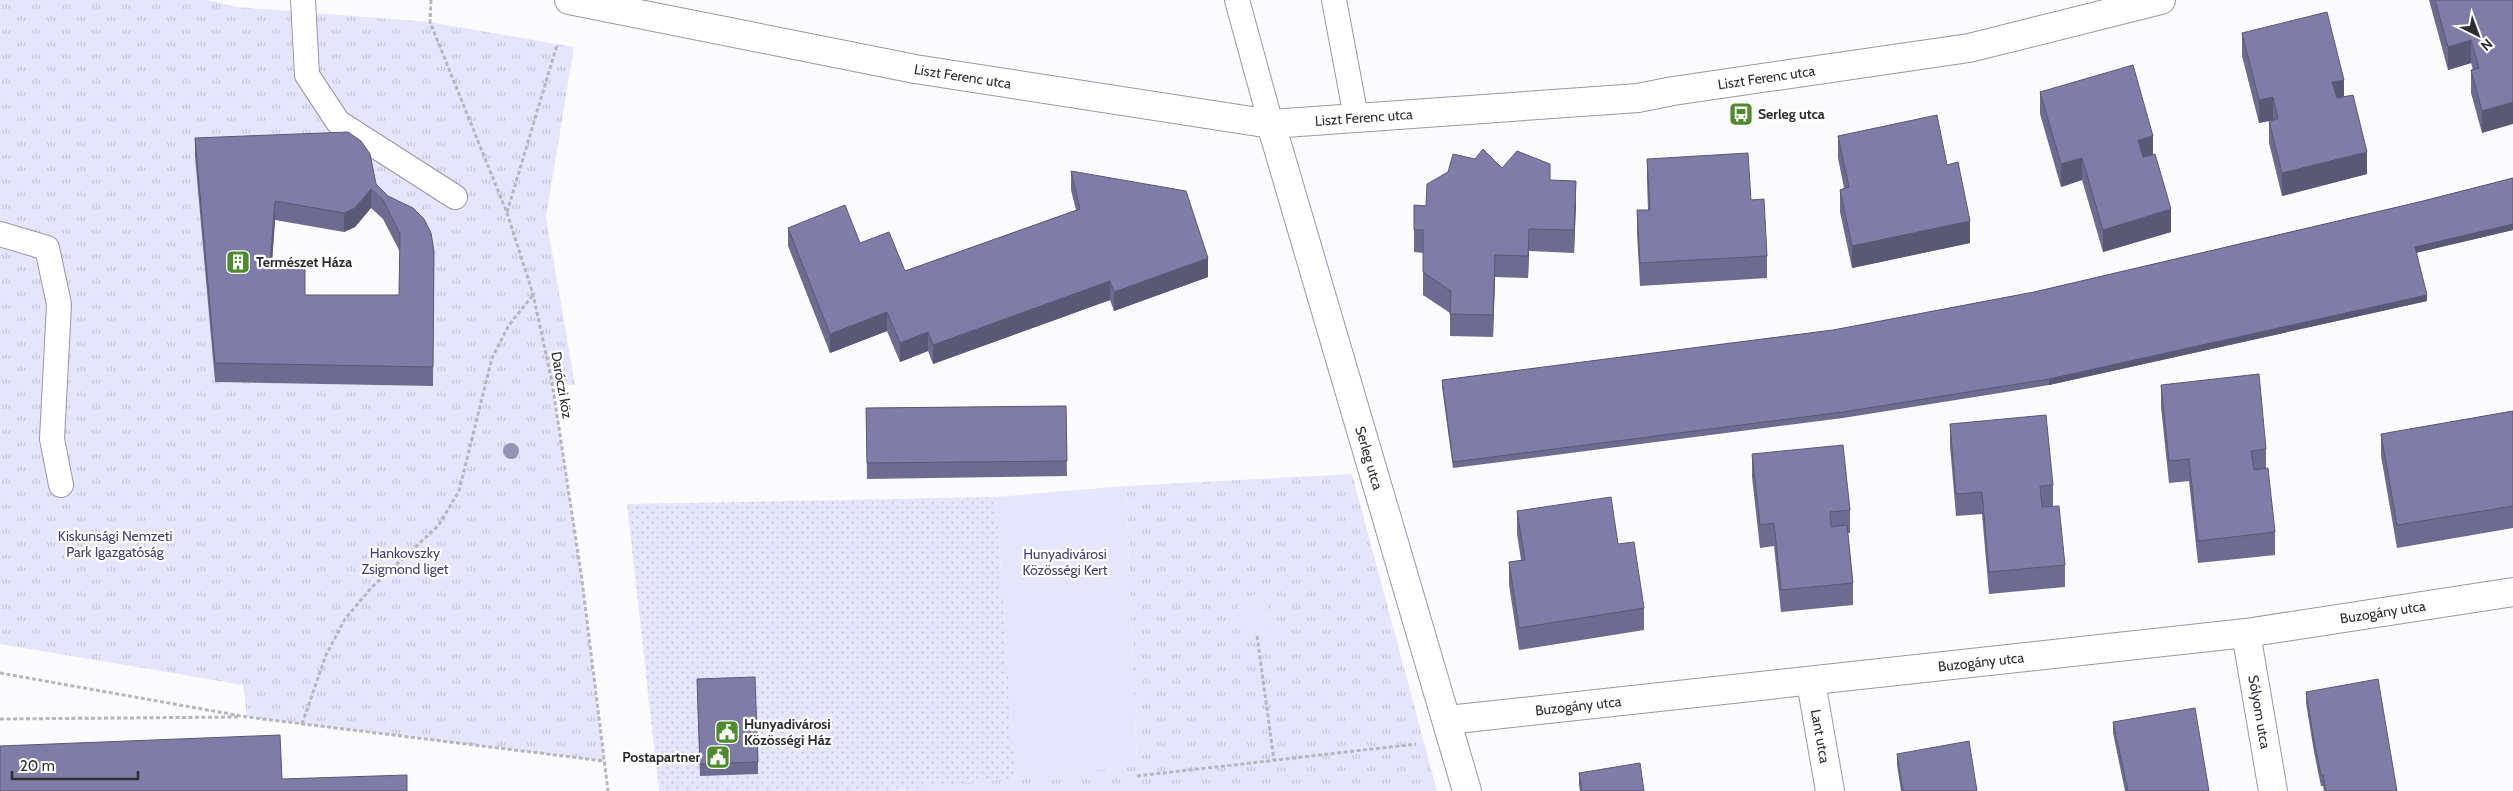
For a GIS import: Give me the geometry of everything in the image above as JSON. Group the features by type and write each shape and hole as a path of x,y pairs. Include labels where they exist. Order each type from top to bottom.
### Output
{"street":[{"name":"Liszt Ferenc utca","path":"570,0 915,69 1271,124 1638,98 1674,91 1969,48 2160,0"},
{"name":"Serleg utca","path":"1271,124 1451,731 1467,791"},
{"name":"Buzogány utca","path":"1451,731 1811,682 2246,632 2513,592"},
{"name":"Sólyom utca","path":"2246,632 2273,791"},
{"name":"Lant utca","path":"1811,682 1830,791"}],"lane":[{"path":"303,0 307,75 338,122 455,197"},
{"path":"1237,0 1271,124"},
{"path":"1334,0 1356,117"},
{"path":"0,234 47,248 59,304 52,439 61,485"}],"path":[{"name":"Daróczi köz","path":"431,0 430,22 507,213 533,294 552,382 582,580 608,791"},
{"path":"507,213 557,45"},
{"path":"302,724 326,655 345,619 372,587 438,526 460,491 492,358 509,325 533,294"},
{"path":"1257,636 1274,760"},
{"path":"0,673 247,717 604,761"},
{"path":"0,719 247,717"},
{"path":"1136,776 1274,760 1451,731"}],"green space":[{"path":"0,0 207,0 237,7 430,22 574,47 546,217 575,385 552,383 582,580 604,761 247,717 243,685 0,644","holes":["195,157 376,203 431,252 434,270 433,386 215,382"]},
{"path":"1352,474 1437,791 887,791 1137,766 1126,486"},
{"name":"Hunyadivárosi Közösségi Kert","path":"1126,486 1137,766 1015,779 996,497"},
{"path":"996,497 1015,779 887,791 659,791 627,504"},
{"path":"1265,593 1271,634 1242,639 1236,598"}],"building":[{"path":"2435,0 2513,0 2513,102 2482,111 2471,70 2479,68 2471,40 2448,47"},
{"path":"2327,12 2344,80 2332,82 2337,98 2353,95 2367,152 2282,173 2269,121 2278,119 2273,97 2259,100 2242,33"},
{"path":"2133,65 2153,136 2138,140 2143,157 2155,154 2171,209 2103,230 2082,158 2061,164 2040,92"},
{"path":"1937,115 1947,165 1958,162 1970,221 1852,246 1840,190 1849,187 1838,136"},
{"name":"Természet Háza","path":"348,132 361,141 370,154 376,184 388,196 413,208 424,219 431,233 434,251 433,367 215,363 195,138","holes":["371,189 383,200 400,234 399,295 305,295 305,267 270,265 275,201 344,213 355,208"]},
{"path":"1483,149 1502,168 1517,151 1550,164 1550,180 1576,181 1574,230 1529,229 1528,256 1495,255 1493,315 1450,314 1451,291 1423,272 1423,230 1414,230 1414,205 1426,206 1427,184 1448,172 1453,154 1475,159"},
{"path":"1748,153 1751,200 1764,199 1767,256 1640,263 1637,210 1650,210 1647,159"},
{"path":"1071,171 1186,191 1208,258 1114,292 1110,281 933,345 928,332 900,343 887,312 830,334 788,228 845,205 860,243 889,232 905,271 1080,209"},
{"path":"2513,178 2513,224 2415,247 2427,295 2049,379 1843,412 1453,462 1442,380 1833,330 2034,292 2419,202"},
{"path":"2259,374 2266,449 2251,451 2254,470 2268,468 2275,532 2198,541 2189,459 2169,461 2161,385"},
{"path":"1066,406 1067,461 867,463 866,408"},
{"path":"2513,411 2513,506 2397,525 2381,434"},
{"path":"2046,415 2053,485 2040,486 2042,507 2059,506 2065,565 1989,572 1982,492 1956,494 1950,424"},
{"path":"1843,445 1850,510 1830,512 1831,527 1847,525 1853,583 1781,590 1774,523 1760,525 1752,454"},
{"path":"1611,497 1618,544 1634,542 1644,608 1519,628 1509,562 1525,560 1517,511"},
{"name":"Hunyadivárosi Közösségi Ház","path":"755,677 758,762 700,764 697,679"},
{"path":"2378,679 2397,791 2326,791 2314,741 2306,692"},
{"path":"2195,708 2209,791 2128,791 2113,722"},
{"path":"280,735 282,779 407,775 407,791 0,791 0,746"},
{"path":"1969,741 1977,791 1903,791 1897,754"},
{"path":"1640,763 1644,791 1582,791 1579,773"}],"place":[{"name":"Serleg utca","path":"1741,114"},
{"name":"Természet Háza","path":"238,262"},
{"name":"Hunyadivárosi Közösségi Ház","path":"727,732"},
{"name":"Postapartner","path":"718,757"}],"park label":[{"name":"Kiskunsági Nemzeti Park Igazgatóság","path":"115,544"},
{"name":"Hankovszky Zsigmond liget","path":"405,562"}]}
